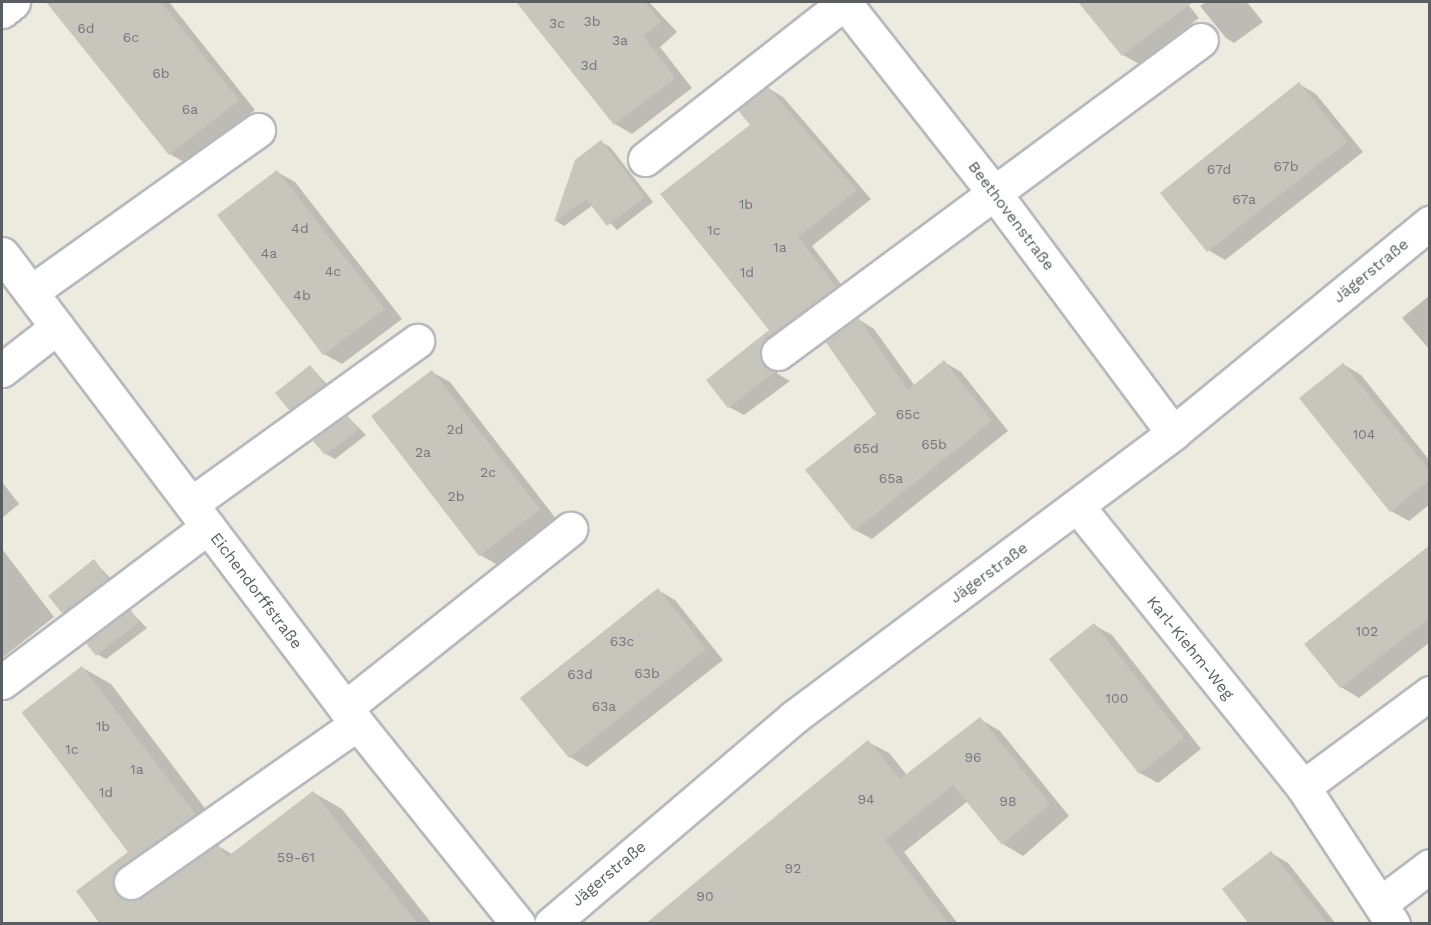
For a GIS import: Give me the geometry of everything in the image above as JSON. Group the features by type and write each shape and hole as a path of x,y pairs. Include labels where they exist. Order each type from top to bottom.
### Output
{"street":[{"path":"2,11 13,2"},
{"path":"645,159 844,2"},
{"name":"Beethovenstraße","path":"844,2 995,194 1173,433"},
{"path":"778,353 1201,40"},
{"path":"31,292 258,130"},
{"name":"Jägerstraße","path":"551,924 794,717 1078,507 1173,433 1430,223"},
{"name":"Eichendorffstraße","path":"2,254 351,716 518,924"},
{"path":"2,370 57,327"},
{"path":"2,682 199,516 417,342"},
{"name":"Karl-Kiehm-Weg","path":"1078,507 1303,787 1387,914 1430,866"},
{"path":"131,882 351,716 570,529"},
{"path":"1303,787 1430,693"}],"building":[{"path":"46,2 161,2 239,100 169,155"},
{"path":"516,2 645,2 661,22 643,36 675,78 614,125"},
{"path":"1078,2 1193,2 1122,56"},
{"path":"1299,82 1347,142 1207,252 1160,193"},
{"path":"768,87 857,190 798,237 836,287 766,338 760,356 763,365 776,371 728,408 706,380 769,330 660,194 750,125 738,110"},
{"path":"601,140 645,197 607,226 586,199 554,222 575,160"},
{"path":"277,170 385,309 323,355 217,215"},
{"path":"858,317 908,390 944,360 992,421 854,531 805,470 876,414 825,341"},
{"path":"1343,363 1430,471 1430,480 1390,512 1299,398"},
{"path":"310,365 325,385 289,410 275,393"},
{"path":"432,370 540,509 479,556 371,416"},
{"path":"347,415 358,430 325,455 312,440"},
{"path":"1430,545 1430,618 1340,688 1304,644"},
{"path":"94,559 108,579 62,613 48,596"},
{"path":"658,588 706,649 569,758 520,698"},
{"path":"130,609 139,622 96,656 86,643"},
{"path":"1094,623 1184,738 1139,774 1049,659"},
{"path":"82,666 195,814 120,867 112,884 123,899 142,897 218,844 227,857 313,791 418,924 100,924 76,891 128,852 22,712"},
{"path":"980,717 1050,804 1002,845 953,785 885,840 949,924 645,924 868,740 900,779"},
{"path":"1271,851 1328,924 1249,924 1222,889"}]}
